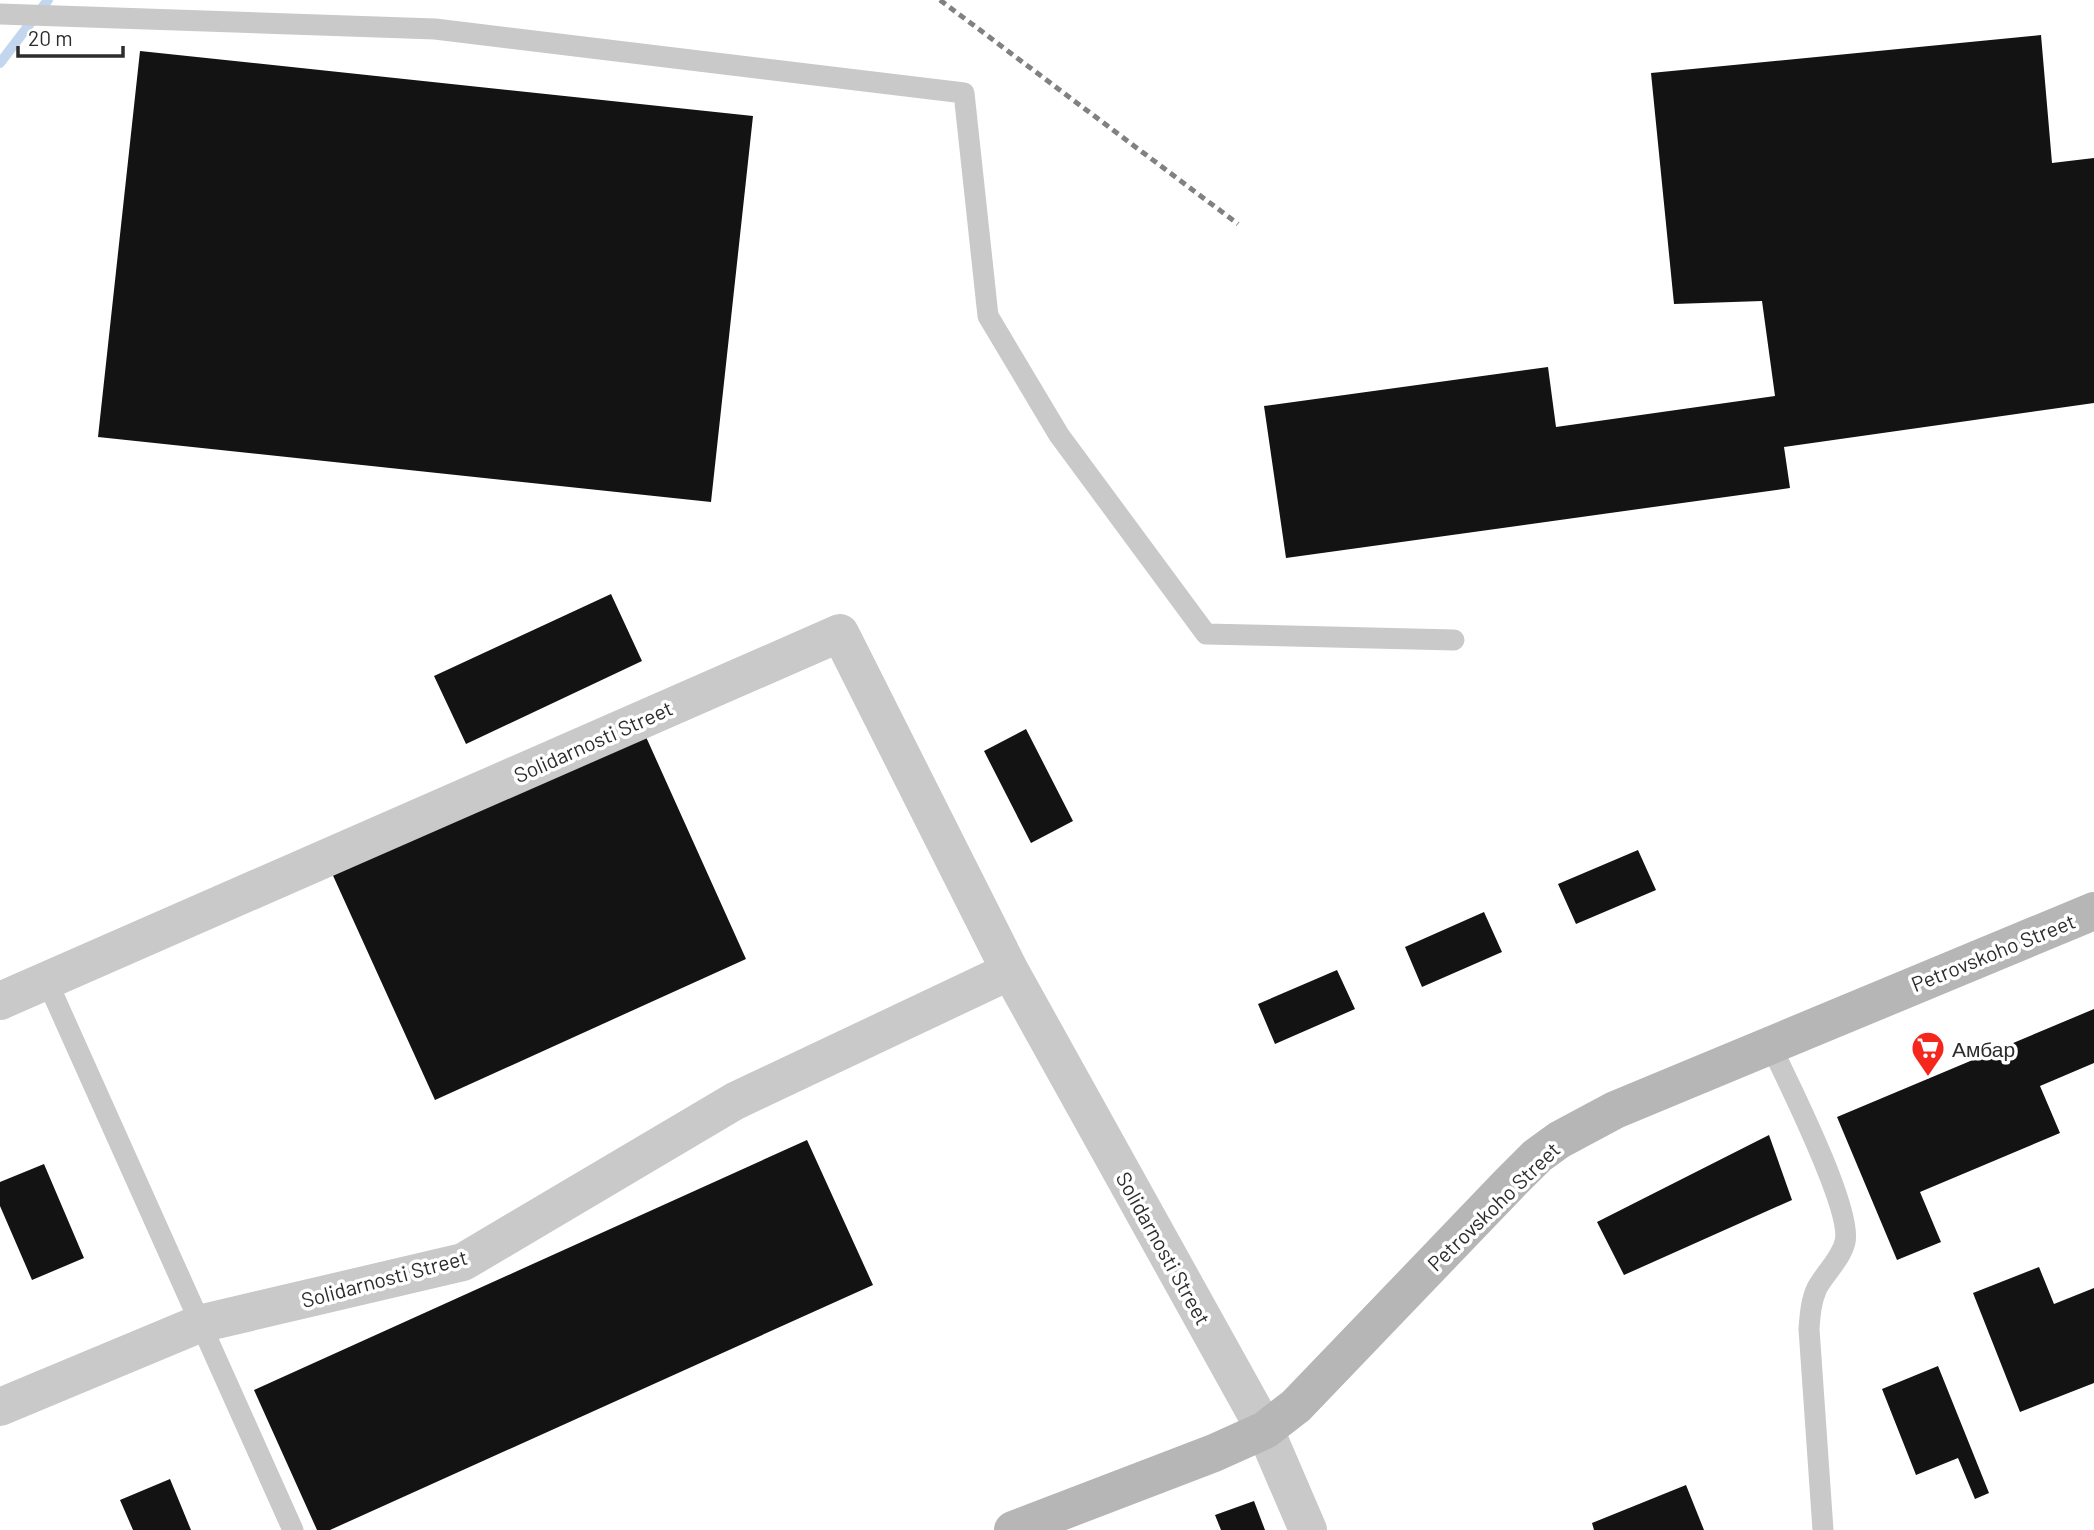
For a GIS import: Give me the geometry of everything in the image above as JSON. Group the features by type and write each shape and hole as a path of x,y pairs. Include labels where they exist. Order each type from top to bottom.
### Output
{"main road":[{"name":"Petrovskoho Street","path":"1013,1530 1214,1453 1265,1430 1296,1406 1537,1156 1559,1140 1615,1110 2094,911"}],"street":[{"name":"Solidarnosti Street","path":"0,1001 840,632 1010,971 1265,1430 1308,1530"},
{"name":"Solidarnosti Street","path":"0,1407 199,1324 463,1262 735,1101 1010,971"}],"lane":[{"path":"0,14 435,29 964,93 988,316 1059,435 1206,634 1454,640"},
{"path":"47,981 293,1530"},
{"path":"1770,1044 1838,1196 1846,1226 1845,1244 1817,1287 1811,1306 1809,1329 1823,1530"}],"building":[{"path":"2041,35 2052,163 2094,158 2094,403 1784,447 1790,488 1286,558 1264,406 1548,367 1556,427 1775,396 1762,301 1674,304 1651,73"},
{"path":"140,51 753,116 711,502 98,437"},
{"path":"611,594 642,661 466,744 434,676"},
{"path":"642,728 746,959 435,1100 330,869"},
{"path":"1026,729 1073,821 1031,843 984,751"},
{"path":"1638,850 1656,890 1576,924 1558,884"},
{"path":"1484,912 1502,952 1422,987 1405,947"},
{"path":"1337,970 1355,1009 1275,1044 1258,1004"},
{"path":"2094,1009 2094,1063 2040,1086 2060,1133 1920,1192 1941,1242 1897,1260 1837,1117"},
{"path":"1769,1135 1792,1200 1624,1275 1597,1222"},
{"path":"807,1140 873,1285 330,1530 317,1530 254,1390"},
{"path":"44,1164 84,1258 32,1280 0,1206 0,1182"},
{"path":"2039,1267 2054,1304 2094,1288 2094,1383 2020,1412 1973,1293"},
{"path":"1938,1366 1989,1493 1975,1499 1958,1458 1916,1475 1882,1389"},
{"path":"170,1479 191,1530 133,1530 120,1500"},
{"path":"1686,1485 1704,1530 1594,1530 1592,1523"},
{"path":"1254,1501 1265,1530 1221,1530 1215,1515"}],"waterway":[{"path":"0,63 48,0"}],"railway":[{"path":"940,0 1238,224"}],"place":[{"name":"Амбар","path":"1928,1078"}]}
